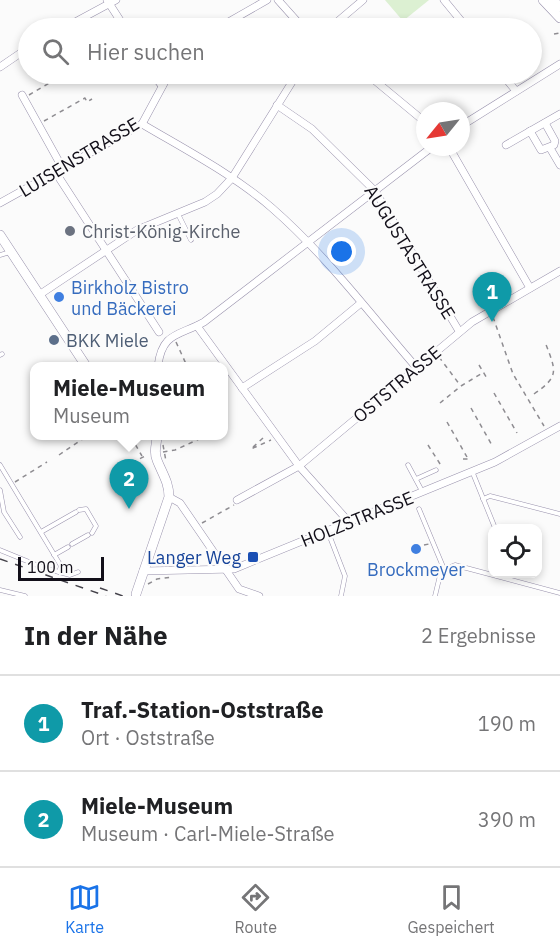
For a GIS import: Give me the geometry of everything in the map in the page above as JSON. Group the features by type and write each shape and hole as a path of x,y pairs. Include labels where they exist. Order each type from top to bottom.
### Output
{"street":[{"path":"236,18 267,0"},
{"path":"278,0 293,18"},
{"path":"343,17 363,0"},
{"path":"444,0 459,18"},
{"path":"543,0 560,18"},
{"path":"553,0 560,7"},
{"path":"81,18 111,1 119,18"},
{"path":"0,67 18,55"},
{"path":"542,75 560,64"},
{"path":"39,295 137,230 211,198 232,178 291,84"},
{"path":"379,84 416,115"},
{"path":"510,84 516,92"},
{"path":"470,120 529,84"},
{"name":"LUISENSTRASSE","path":"0,203 142,124 162,86"},
{"path":"23,98 59,171 159,332"},
{"name":"AUGUSTASTRASSE","path":"277,105 312,129 375,191 459,331"},
{"path":"506,145 560,114"},
{"path":"530,131 541,150 550,148 555,145 555,141 545,123"},
{"path":"142,124 232,178 272,208 309,243 416,368"},
{"path":"550,148 560,165"},
{"path":"155,362 170,337 197,326 420,156"},
{"path":"454,156 530,288"},
{"path":"0,235 85,362"},
{"name":"OSTSTRASSE","path":"237,500 299,466 459,331 560,271"},
{"path":"242,388 315,341 361,303"},
{"path":"197,326 223,362"},
{"path":"228,369 299,466 349,522"},
{"name":"HOLZSTRASSE","path":"143,571 225,571 472,471 518,450 560,426"},
{"path":"139,591 143,571 169,497 168,485 161,465 157,462 156,440"},
{"path":"169,497 180,503 239,589 259,596"}],"lane":[{"path":"178,213 191,240"},
{"path":"0,255 10,252"},
{"path":"0,465 61,566 59,572"},
{"path":"408,465 423,492"},
{"path":"416,480 436,470"},
{"path":"472,471 493,524"},
{"path":"0,490 1,503 6,516 20,537"},
{"path":"483,499 490,496 560,514"},
{"path":"41,532 77,511 86,509 96,526 95,531 54,555"},
{"path":"419,509 444,569"},
{"path":"0,519 6,516"},
{"path":"327,531 345,576 341,596"},
{"path":"0,550 59,572 70,575 78,572"},
{"path":"435,596 441,571 455,565 560,593"},
{"path":"0,590 25,596"}],"path":[{"path":"555,34 560,33"},
{"path":"23,98 47,84"},
{"path":"38,125 85,98 87,102 92,99"},
{"path":"490,311 513,374 545,427"},
{"path":"173,340 179,345 185,362"},
{"path":"545,342 556,372"},
{"path":"435,352 461,386"},
{"path":"479,365 488,380"},
{"path":"534,394 552,382 556,372 560,370"},
{"path":"440,403 461,386 484,372"},
{"path":"494,393 517,433"},
{"path":"471,408 492,446 488,448"},
{"path":"447,422 467,458 463,459"},
{"path":"263,438 251,449 278,437"},
{"path":"59,455 80,440"},
{"path":"133,440 142,456"},
{"path":"164,452 175,450 196,440"},
{"path":"428,445 442,467"},
{"path":"124,467 142,456 151,454"},
{"path":"12,484 47,462"},
{"path":"196,527 234,506 237,500"},
{"path":"139,591 157,579 174,577"}],"green space":[{"path":"385,0 429,0 407,18 400,18"}],"railway":[{"path":"0,559 106,596"},
{"path":"100,588 123,596"}],"place":[{"name":"Christ-König-Kirche","path":"70,231"},
{"name":"Birkholz Bistro und Bäckerei","path":"59,297"},
{"name":"Traf.-Station-Oststraße","path":"492,322"},
{"name":"BKK Miele","path":"54,340"},
{"name":"Miele-Museum","path":"129,509"},
{"name":"Brockmeyer","path":"416,549"},
{"name":"Langer Weg","path":"253,557"}]}
